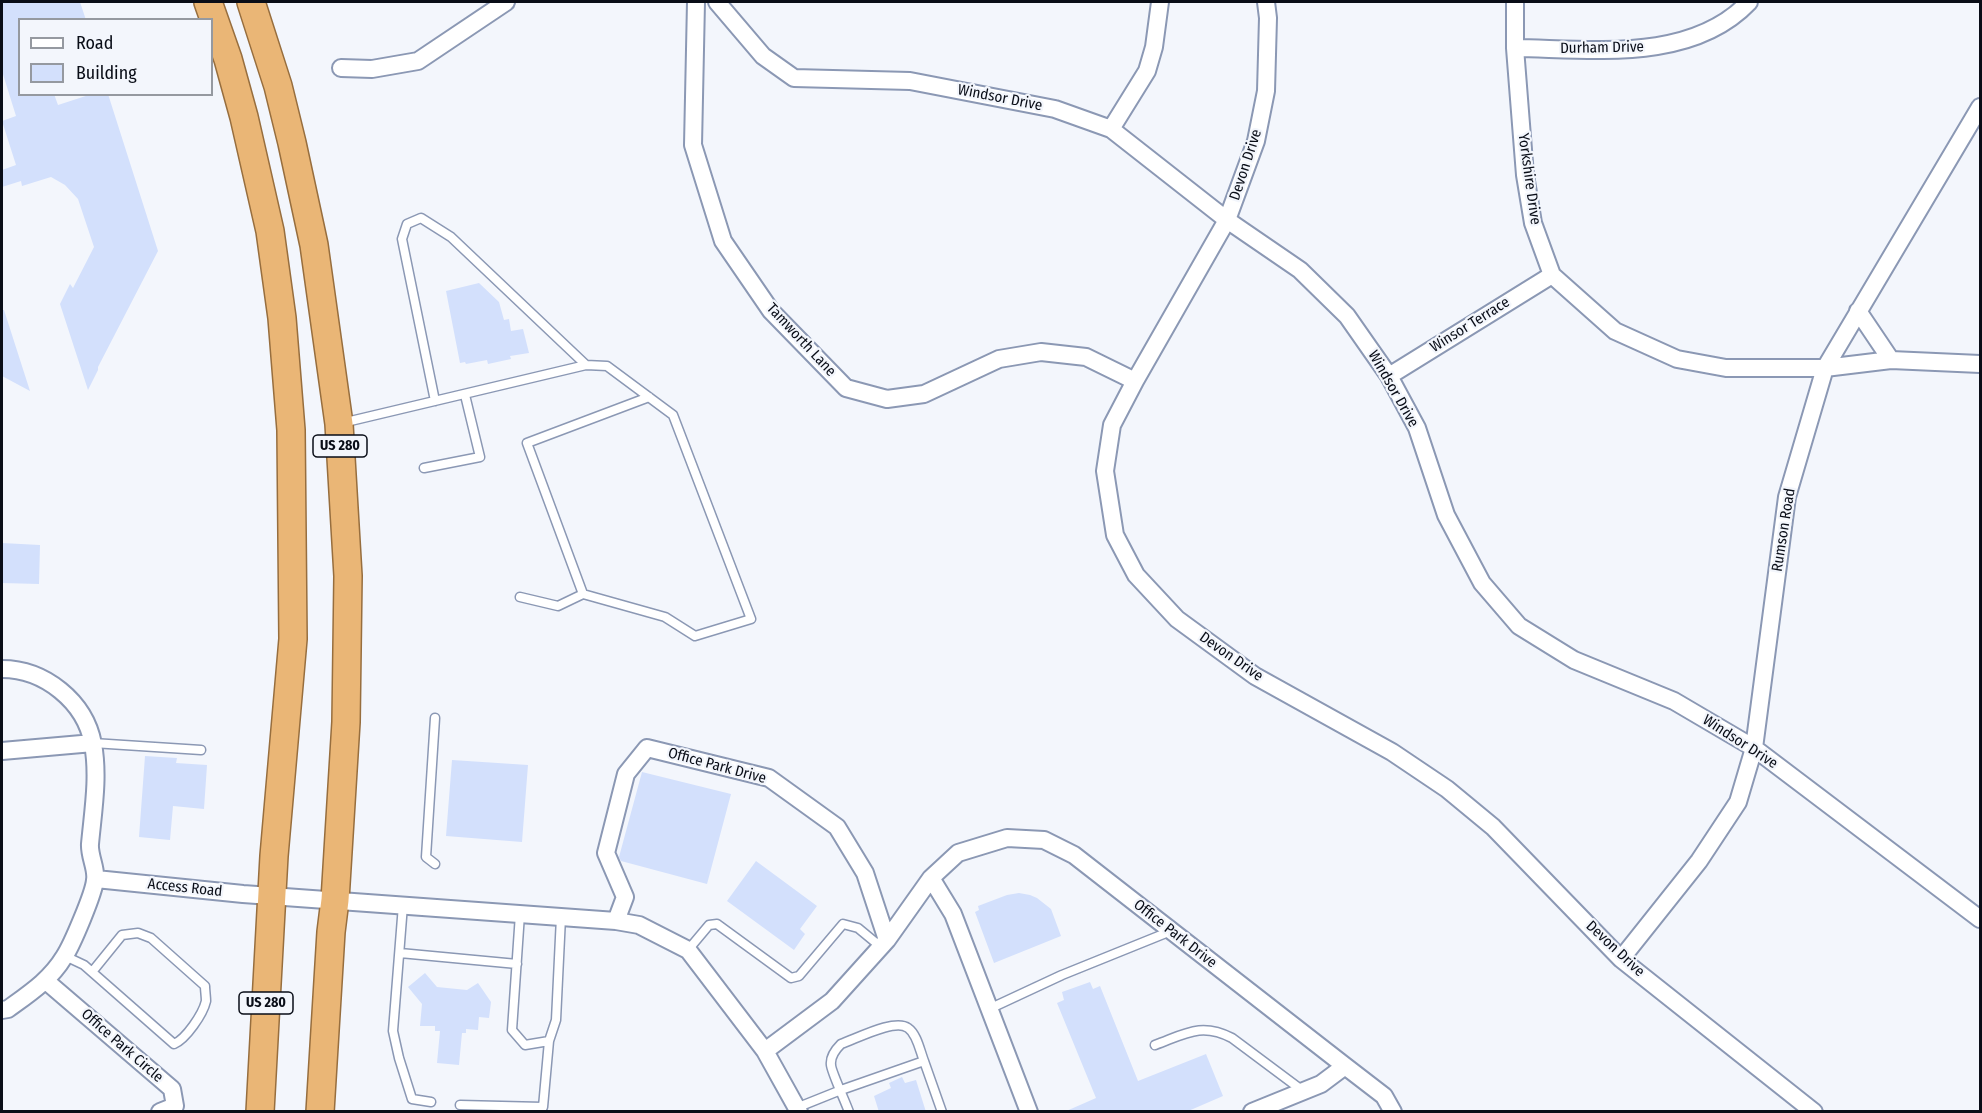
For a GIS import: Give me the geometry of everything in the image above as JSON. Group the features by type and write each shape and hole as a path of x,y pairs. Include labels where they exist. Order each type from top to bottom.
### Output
{"highway":[{"name":"US 280","path":"208,2 228,59 244,117 270,231 282,318 291,430 294,552 293,639 274,856 260,1112"},
{"name":"US 280","path":"251,2 281,98 314,245 339,424 348,576 348,633 335,900 320,1112"}],"street":[{"path":"341,68 372,69 418,61 506,2"},
{"name":"Tamworth Lane","path":"696,2 693,145 723,241 771,311 846,388 887,399 924,394 999,359 1041,352 1086,357 1135,381"},
{"name":"Windsor Drive","path":"717,2 763,57 794,78 910,81 1055,109 1111,129 1227,220 1300,270 1347,316 1389,376 1417,428 1446,515 1482,583 1519,626 1574,660 1674,701 1754,748 1980,919"},
{"path":"1111,129 1147,71 1154,46 1161,2"},
{"name":"Devon Drive","path":"1266,2 1268,18 1266,91 1256,141 1227,220 1112,425 1105,471 1115,534 1136,575 1177,619 1255,676 1392,752 1447,789 1493,827 1621,959 1814,1112"},
{"name":"Yorkshire Drive","path":"1515,2 1515,48 1525,175 1533,223 1552,275 1615,331 1677,359 1726,368 1825,368 1891,360 1980,364"},
{"name":"Durham Drive","path":"1515,48 1637,50 1693,38 1738,13 1749,2"},
{"name":"Rumson Road","path":"1621,959 1699,861 1738,802 1754,748 1787,497 1825,368 1980,107"},
{"name":"Winsor Terrace","path":"1389,376 1552,275"},
{"path":"1858,311 1891,360"},
{"path":"2,669 13,669 40,676 61,690 81,714 93,743 96,783 89,851 96,879 65,956 46,981 8,1009 2,1010"},
{"path":"2,751 93,743"},
{"name":"Office Park Drive","path":"616,921 625,897 606,853 626,774 647,748 769,778 837,827 865,873 884,943"},
{"name":"Office Park Drive","path":"765,1052 832,1001 884,943 931,878 958,853 1007,838 1044,840 1074,855 1345,1065 1384,1096 1392,1111"},
{"path":"931,878 953,914 1029,1112"},
{"name":"Access Road","path":"96,879 273,896"},
{"path":"273,896 616,921 639,925 688,950 765,1052 798,1110"},
{"name":"Office Park Circle","path":"46,981 172,1089 175,1106 160,1112"},
{"path":"1252,1112 1321,1084 1345,1065"}],"lane":[{"path":"435,401 402,239 407,224 421,218 451,237 586,365"},
{"path":"339,424 586,365 606,366 673,415 751,619 695,636 665,617 583,594 558,606 520,597"},
{"path":"424,468 480,457 465,395"},
{"path":"583,594 527,443 649,397"},
{"path":"435,718 426,857 435,864"},
{"path":"93,743 201,750"},
{"path":"403,905 393,1031 412,1099 431,1102"},
{"path":"520,914 512,1030 525,1045 549,1041"},
{"path":"460,1105 543,1107 549,1041 556,1020 561,917"},
{"path":"688,950 709,925 717,924 791,978 799,976 843,924 858,928 884,943"},
{"path":"989,1009 1062,975 1172,931"},
{"path":"65,956 84,965 174,1044 182,1041 206,1001 205,986 151,938 138,933 122,935 92,972"},
{"path":"400,953 517,964"},
{"path":"849,1112 831,1065 835,1050 842,1044 896,1024 907,1027 913,1035 942,1112"},
{"path":"1155,1045 1203,1029 1222,1033 1304,1091"},
{"path":"798,1110 841,1090 924,1061"}],"building":[{"path":"2,2 80,2 85,18 18,18 18,96 55,96 58,105 86,96 109,96 158,251 88,390 60,304 70,284 73,288 94,247 78,199 65,185 51,177 22,186 21,181 2,187 2,170 16,165 2,121 16,116 2,71"},
{"path":"479,283 499,302 504,320 509,319 511,331 523,329 529,353 510,356 511,359 488,364 487,360 460,363 446,291"},
{"path":"2,310 4,310 30,391 2,376"},
{"path":"2,543 40,545 39,584 2,583"},
{"path":"145,756 177,758 176,763 207,765 204,809 173,806 170,840 139,837"},
{"path":"452,760 528,765 522,842 446,836"},
{"path":"642,772 731,794 707,884 621,861 619,857"},
{"path":"756,861 817,906 800,929 805,934 794,950 727,901"},
{"path":"1019,893 1037,898 1051,909 1061,936 994,963 975,912 979,910 978,906"},
{"path":"425,973 437,987 467,990 478,983 491,1002 489,1018 479,1017 478,1030 466,1029 466,1033 462,1033 459,1065 437,1063 440,1031 435,1031 435,1026 420,1026 422,1004 408,987"},
{"path":"1090,982 1093,989 1100,986 1138,1081 1206,1054 1223,1096 1186,1112 1064,1112 1096,1098 1057,1003 1064,1000 1062,992"},
{"path":"902,1077 905,1083 916,1080 926,1112 879,1112 874,1096 891,1088 889,1083"}]}
